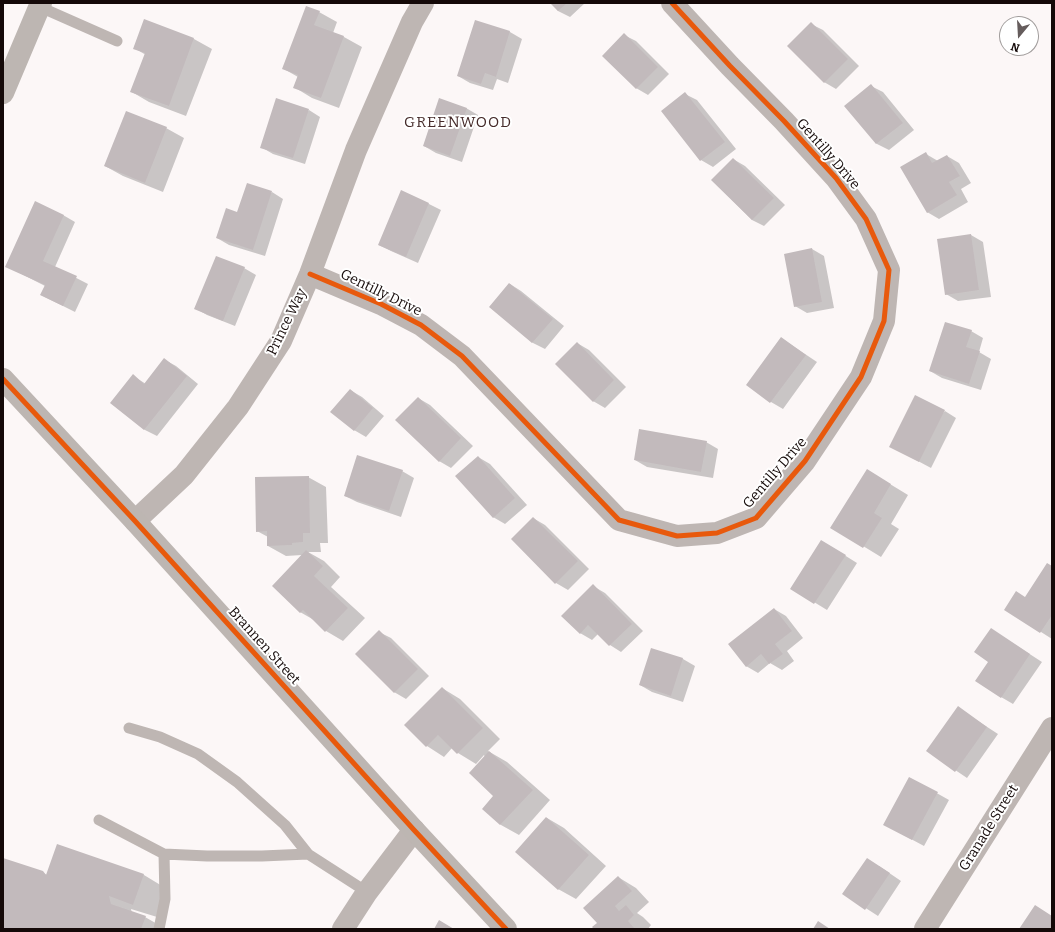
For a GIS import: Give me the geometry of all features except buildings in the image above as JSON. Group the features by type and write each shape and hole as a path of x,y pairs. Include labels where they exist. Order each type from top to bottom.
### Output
{"street":[{"name":"Prince Way","path":"136,521 184,475 238,407 281,341 310,274 356,150 412,22 423,3"},
{"name":"Gentilly Drive","path":"310,274 381,304 420,325 462,356 619,520 677,536 716,533 756,518 805,461 861,376 884,321 889,270 866,219 836,178 672,3"},
{"path":"3,56 38,4"},
{"path":"3,93 38,4"},
{"name":"Brannen Street","path":"3,379 136,521 414,830 506,929"},
{"name":"Granade Street","path":"925,929 1052,728"},
{"path":"344,929 366,892 414,830"}],"lane":[{"path":"38,4 117,41"},
{"path":"130,728 160,737 198,754 237,782 285,825 308,854 366,892"},
{"path":"99,820 164,854 254,856 308,854"},
{"path":"159,929 165,898 164,854"}],"cycle path":[{"path":"310,274 381,304 421,325 462,356 619,520 677,536 717,533 756,518 805,461 861,377 884,321 889,270 866,219 836,178 672,3"},
{"path":"3,379 135,521 414,830 506,929"}],"district":[{"name":"GREENWOOD","path":"458,123"}]}
